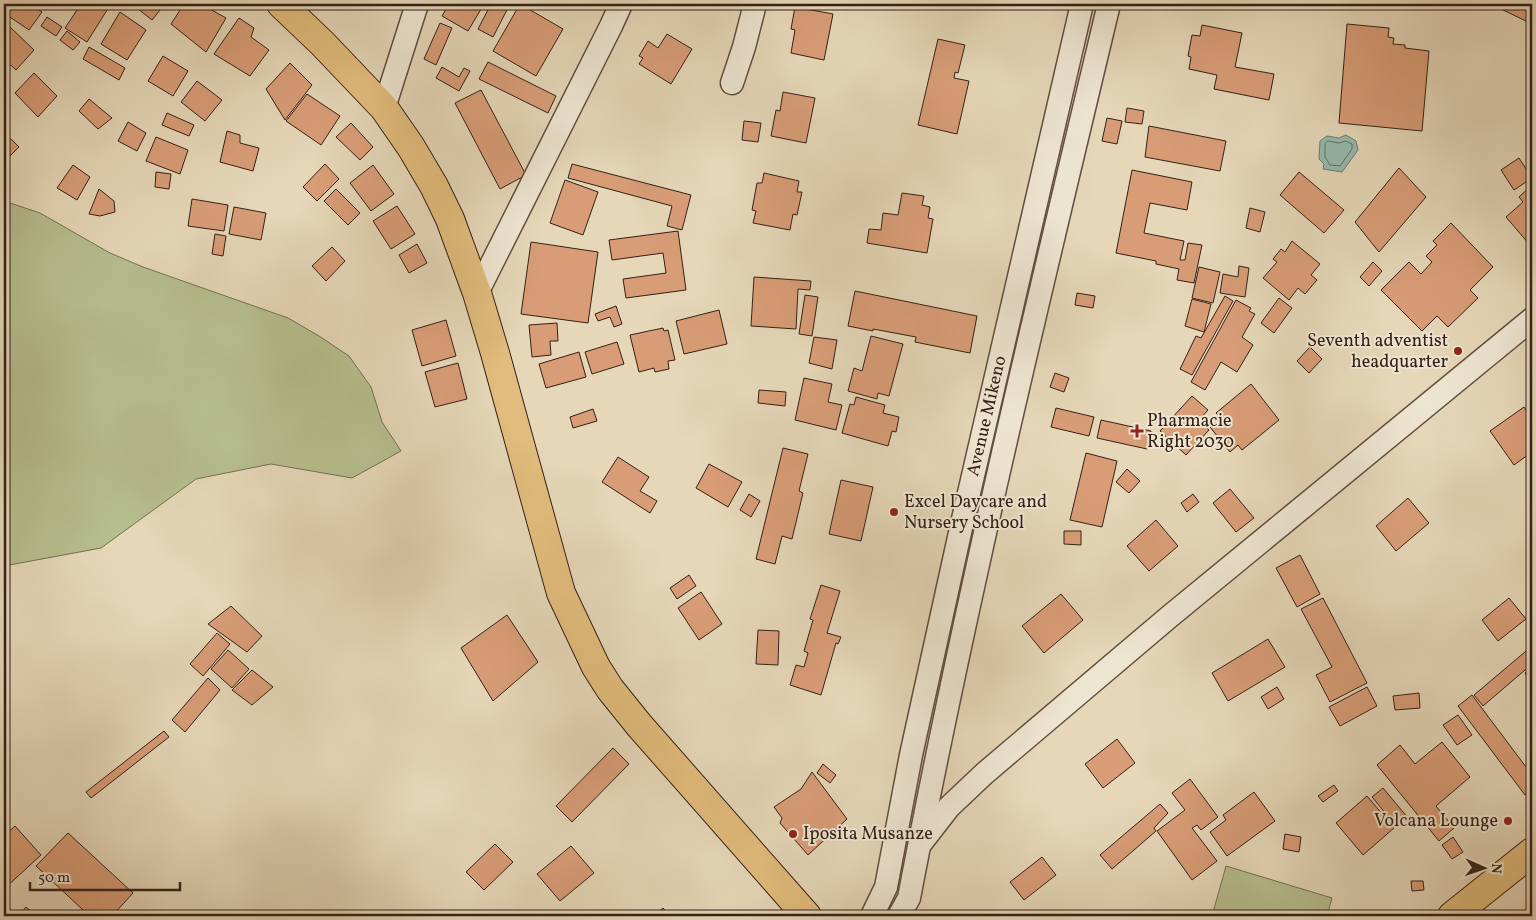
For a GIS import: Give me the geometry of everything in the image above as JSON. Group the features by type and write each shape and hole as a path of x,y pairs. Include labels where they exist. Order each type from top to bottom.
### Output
{"main road":[{"path":"281,4 322,43 384,108 411,147 434,186 450,219 477,293 561,593 596,667 610,689 639,725 807,916"},
{"path":"1452,916 1532,852"}],"street":[{"path":"384,108 417,4"},
{"path":"477,293 621,4"},
{"path":"732,84 755,4"},
{"name":"Avenue Mikeno","path":"872,916 886,888 910,762 967,500 1082,4"},
{"name":"Avenue Mikeno","path":"899,916 909,898 931,784 990,511 1109,4"},
{"path":"891,857 918,847 949,807 985,773 1161,623 1532,319"},
{"path":"910,762 949,807"}],"green space":[{"path":"4,201 40,213 110,253 143,267 288,318 319,336 349,356 371,387 382,422 401,451 352,478 271,464 196,479 101,548 4,566"},
{"path":"1226,866 1332,898 1327,916 1212,916"}],"water":[{"path":"1346,135 1356,141 1358,150 1342,172 1323,169 1324,164 1319,159 1320,141 1327,136 1339,138"}],"building":[{"path":"4,4 34,4 33,6 42,12 29,30 4,13"},
{"path":"81,4 105,4 109,7 87,42 65,28"},
{"path":"132,4 153,4 160,10 152,20"},
{"path":"184,4 209,4 208,8 226,18 206,52 171,24"},
{"path":"449,4 484,4 468,31 442,16"},
{"path":"491,4 510,4 493,37 478,29"},
{"path":"520,4 563,29 536,76 493,51"},
{"path":"702,4 719,4 719,7"},
{"path":"1501,4 1532,4 1532,24 1499,8"},
{"path":"795,7 833,14 824,60 791,53 795,30 791,29"},
{"path":"120,12 146,30 127,60 101,44"},
{"path":"47,17 62,27 56,36 41,26"},
{"path":"239,18 254,28 251,37 269,50 250,76 214,54"},
{"path":"440,23 452,28 436,65 424,59"},
{"path":"1347,24 1389,28 1388,37 1394,38 1393,44 1405,45 1405,48 1429,51 1422,131 1339,123"},
{"path":"1202,25 1242,33 1235,67 1274,74 1269,100 1214,89 1217,75 1189,69 1191,57 1188,56 1192,35 1200,36"},
{"path":"9,26 34,50 16,70 4,59 4,32"},
{"path":"67,31 80,42 73,50 60,40"},
{"path":"667,34 692,49 671,84 639,64 643,58 639,56 648,41 658,48"},
{"path":"938,39 965,45 958,73 955,72 954,78 969,81 957,134 918,125"},
{"path":"89,47 125,68 119,80 83,59"},
{"path":"163,56 188,71 173,96 148,81"},
{"path":"488,62 556,96 548,113 479,79"},
{"path":"290,63 312,85 285,120 266,89"},
{"path":"4,65 10,70 4,78"},
{"path":"442,67 459,77 464,68 470,71 459,91 436,78"},
{"path":"34,73 57,96 38,117 15,93"},
{"path":"197,81 222,100 205,121 181,102"},
{"path":"481,90 526,175 500,189 455,103"},
{"path":"783,92 815,98 806,143 771,136 776,110 780,111"},
{"path":"307,94 340,116 321,145 286,121"},
{"path":"89,99 112,118 98,129 79,111"},
{"path":"1127,108 1144,111 1142,124 1125,122"},
{"path":"167,113 194,125 189,136 162,125"},
{"path":"1107,118 1122,121 1117,144 1102,141"},
{"path":"744,121 761,123 758,142 742,140"},
{"path":"128,122 146,133 137,151 118,141"},
{"path":"351,123 373,147 360,160 336,137"},
{"path":"1149,126 1226,141 1220,171 1145,157"},
{"path":"227,131 240,135 240,143 259,148 253,171 220,162"},
{"path":"4,132 19,147 7,159 4,156"},
{"path":"156,137 188,150 180,174 146,161"},
{"path":"1519,158 1532,178 1514,190 1501,170"},
{"path":"325,164 339,179 317,201 303,187"},
{"path":"572,164 691,195 682,230 667,226 672,206 568,178"},
{"path":"73,165 90,177 77,200 57,188"},
{"path":"373,165 394,194 371,211 350,183"},
{"path":"1399,168 1426,197 1379,252 1355,222"},
{"path":"1132,170 1192,182 1187,210 1150,203 1144,233 1184,241 1180,260 1185,260 1188,243 1202,245 1194,283 1177,280 1179,269 1156,264 1156,261 1116,253"},
{"path":"156,172 171,174 169,189 155,187"},
{"path":"1299,172 1344,210 1324,233 1280,195"},
{"path":"764,173 799,181 797,192 802,192 797,215 793,214 790,230 753,223 756,211 752,210 757,183 762,183"},
{"path":"565,180 598,192 583,235 550,223"},
{"path":"1532,185 1532,242 1529,244 1506,217 1523,202 1519,197"},
{"path":"99,189 114,201 115,212 100,216 89,214"},
{"path":"336,189 360,213 348,225 324,201"},
{"path":"902,193 924,196 922,205 930,207 928,218 933,219 927,253 867,243 869,229 881,230 883,213 898,215"},
{"path":"192,199 228,205 224,231 188,226"},
{"path":"397,206 415,234 391,249 373,221"},
{"path":"234,207 266,213 261,240 229,234"},
{"path":"1250,208 1265,212 1260,232 1246,228"},
{"path":"1451,223 1493,267 1470,290 1478,298 1448,327 1437,316 1422,331 1381,290 1409,262 1421,274 1432,262 1426,256 1437,245 1433,241"},
{"path":"678,231 686,290 626,298 623,279 666,273 663,253 612,260 609,240"},
{"path":"215,234 226,236 223,256 212,254"},
{"path":"1292,241 1320,264 1311,275 1317,280 1305,294 1298,288 1289,300 1263,278 1277,262 1273,259 1281,249 1285,252"},
{"path":"531,242 598,252 588,323 521,314"},
{"path":"417,244 427,263 409,273 399,255"},
{"path":"332,247 345,261 326,281 312,266"},
{"path":"1373,262 1382,271 1369,286 1360,277"},
{"path":"1239,266 1249,268 1245,297 1220,293 1223,274 1238,277"},
{"path":"1199,267 1220,272 1213,303 1192,298"},
{"path":"754,277 811,281 810,290 798,289 796,329 751,326"},
{"path":"855,291 977,316 970,353 915,342 916,337 848,326"},
{"path":"1077,293 1095,296 1093,308 1075,305"},
{"path":"805,295 818,297 812,336 799,334"},
{"path":"1225,296 1233,301 1192,375 1180,369 1196,336 1201,338"},
{"path":"1279,298 1292,308 1274,333 1261,323"},
{"path":"1192,299 1211,304 1204,332 1185,326"},
{"path":"1236,300 1251,308 1249,311 1255,314 1242,337 1253,345 1237,372 1221,362 1205,390 1191,382"},
{"path":"616,306 622,324 614,327 610,317 598,321 595,314"},
{"path":"719,310 727,344 684,354 676,321"},
{"path":"446,320 456,356 422,366 412,330"},
{"path":"557,323 558,341 550,341 551,355 532,357 529,325"},
{"path":"663,328 664,331 668,330 675,360 668,361 669,369 655,372 654,368 639,372 630,335"},
{"path":"871,336 903,344 889,396 878,393 877,399 848,391 854,368 862,371"},
{"path":"814,337 837,340 832,369 809,363"},
{"path":"617,342 624,364 592,374 585,352"},
{"path":"1310,347 1322,359 1309,373 1297,361"},
{"path":"579,352 586,377 546,388 539,364"},
{"path":"458,363 467,399 435,407 425,372"},
{"path":"1055,373 1069,378 1064,392 1050,387"},
{"path":"804,378 832,384 828,402 842,405 836,430 795,420"},
{"path":"1251,384 1279,420 1242,450 1238,445 1230,452 1210,427 1221,418 1216,413"},
{"path":"759,390 786,392 785,406 758,403"},
{"path":"1192,396 1208,410 1198,421 1209,430 1186,455 1160,431"},
{"path":"856,397 885,405 883,413 899,417 896,432 892,431 888,446 842,433 850,404 854,405"},
{"path":"1524,407 1532,419 1532,452 1514,465 1490,431"},
{"path":"1056,408 1094,417 1089,436 1051,427"},
{"path":"593,409 597,421 573,428 570,417"},
{"path":"1101,420 1151,431 1147,449 1097,438"},
{"path":"783,448 808,454 799,491 803,493 792,539 782,536 775,564 756,559"},
{"path":"1086,453 1117,461 1102,527 1070,520"},
{"path":"618,457 649,477 640,491 657,501 650,513 602,482"},
{"path":"709,464 742,482 728,507 696,488"},
{"path":"1127,469 1140,481 1129,493 1116,482"},
{"path":"841,480 873,487 861,541 829,534"},
{"path":"1230,489 1254,518 1236,532 1213,503"},
{"path":"749,494 760,501 751,517 740,510"},
{"path":"1193,494 1199,502 1187,512 1181,503"},
{"path":"1408,498 1429,523 1396,551 1376,526"},
{"path":"1156,520 1178,546 1149,571 1127,546"},
{"path":"1064,531 1081,531 1081,545 1064,544"},
{"path":"1300,555 1320,594 1297,607 1276,568"},
{"path":"1532,562 1532,573 1527,567"},
{"path":"689,575 696,586 677,599 670,588"},
{"path":"821,585 840,591 827,633 841,637 838,644 836,643 821,695 790,685 796,665 804,667 808,653 804,651 813,620 810,619"},
{"path":"701,592 722,624 699,640 678,608"},
{"path":"1061,594 1083,620 1044,653 1022,626"},
{"path":"1323,598 1367,683 1330,702 1316,675 1332,667 1301,609"},
{"path":"1509,598 1526,619 1498,641 1482,620"},
{"path":"231,606 262,636 247,652 208,624"},
{"path":"507,615 538,662 493,701 461,648"},
{"path":"758,630 779,631 778,665 756,664"},
{"path":"217,633 230,644 203,676 190,664"},
{"path":"1268,639 1285,667 1228,701 1212,673"},
{"path":"1532,646 1532,664 1483,706 1474,695"},
{"path":"228,650 249,669 232,688 211,669"},
{"path":"1532,667 1532,683 1525,673"},
{"path":"252,670 273,687 252,705 232,690"},
{"path":"208,678 220,690 185,732 172,720"},
{"path":"1277,687 1284,699 1268,709 1261,697"},
{"path":"1367,687 1377,706 1340,726 1329,707"},
{"path":"1419,693 1420,708 1395,710 1393,696"},
{"path":"1472,695 1532,775 1532,789 1525,795 1458,706"},
{"path":"1458,715 1472,735 1457,745 1443,725"},
{"path":"164,731 169,737 91,798 86,792"},
{"path":"1117,739 1135,763 1103,788 1085,764"},
{"path":"1442,742 1470,777 1436,806 1454,828 1439,841 1377,765 1400,745 1415,764"},
{"path":"613,748 629,764 572,822 556,806"},
{"path":"823,764 836,775 830,783 817,773"},
{"path":"812,772 847,819 808,855 780,823 782,818 774,807 801,789"},
{"path":"1190,779 1218,817 1201,830 1197,825 1192,828 1217,861 1192,880 1157,831 1185,810 1172,793"},
{"path":"1334,785 1338,791 1323,802 1318,796"},
{"path":"1383,788 1408,818 1397,827 1372,797"},
{"path":"1254,792 1275,821 1227,856 1210,832 1226,820 1223,815"},
{"path":"1367,796 1394,828 1363,855 1336,823"},
{"path":"1160,804 1168,813 1154,828 1156,831 1112,869 1100,855"},
{"path":"15,826 41,855 4,889 4,836"},
{"path":"68,833 133,893 112,916 77,916 83,910 36,866"},
{"path":"1285,834 1301,837 1299,852 1283,849"},
{"path":"1453,837 1463,852 1452,859 1442,845"},
{"path":"495,844 513,862 484,890 466,872"},
{"path":"571,846 594,873 560,901 537,874"},
{"path":"1042,857 1056,875 1024,900 1010,882"},
{"path":"1411,881 1423,881 1424,890 1412,891"},
{"path":"26,907 37,916 19,916"},
{"path":"663,908 670,916 654,916"}],"place":[{"name":"Seventh adventist headquarter","path":"1458,351"},
{"name":"Pharmacie Right 2030","path":"1137,431"},
{"name":"Excel Daycare and Nursery School","path":"894,512"},
{"name":"Volcana Lounge","path":"1508,821"},
{"name":"Iposita Musanze","path":"793,834"}]}
